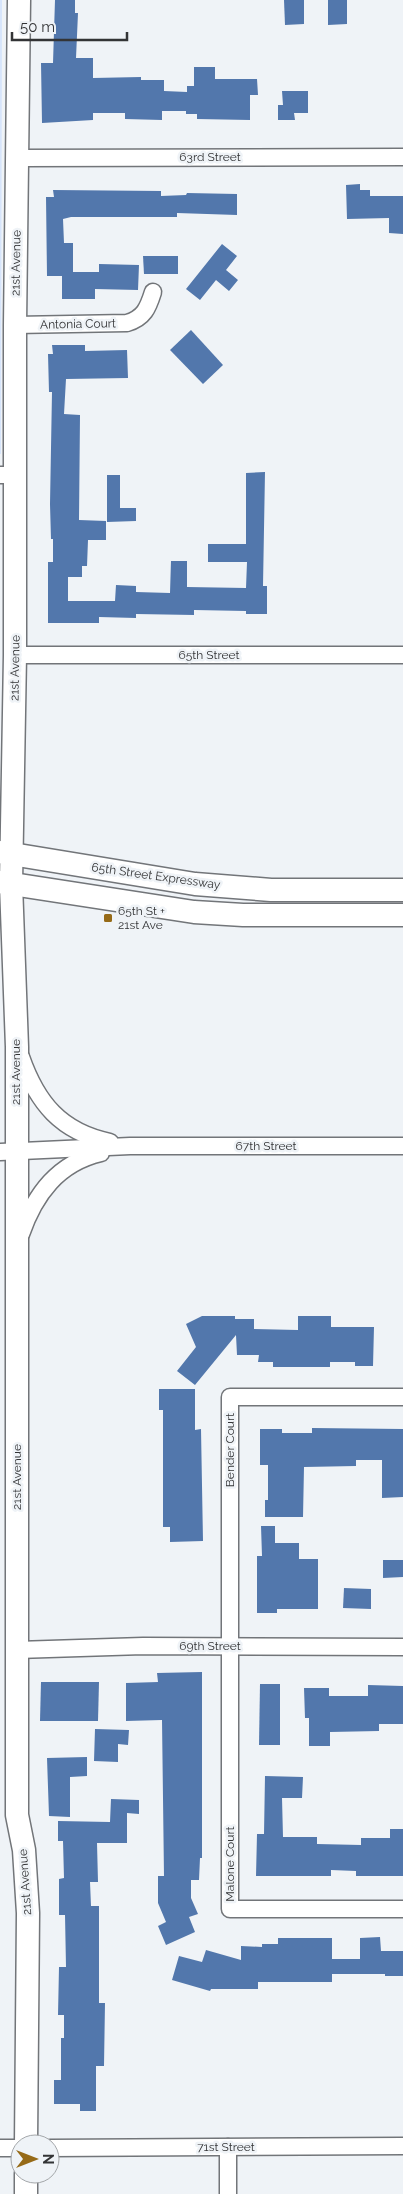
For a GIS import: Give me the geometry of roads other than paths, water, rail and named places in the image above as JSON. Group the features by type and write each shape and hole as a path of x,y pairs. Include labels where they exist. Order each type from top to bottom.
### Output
{"street":[{"name":"21st Avenue","path":"19,0 15,325 8,475 15,655 5,883 17,1046 8,1151 16,1245 17,1815 24,1850 28,1913 26,2134"},
{"name":"63rd Street","path":"16,158 403,157"},
{"name":"Antonia Court","path":"15,325 126,323 135,321 145,313 153,292"},
{"name":"65th Street","path":"15,655 403,655"},
{"name":"65th Street Expressway","path":"6,853 195,884 271,890 403,890"},
{"path":"5,883 194,912 243,916 403,915"},
{"name":"67th Street","path":"17,1046 34,1090 58,1118 76,1131 96,1139 130,1146"},
{"name":"67th Street","path":"16,1245 36,1199 60,1172 93,1155 130,1146"},
{"name":"67th Street","path":"8,1151 130,1146 403,1146"},
{"name":"Bender Court","path":"230,1646 230,1397 403,1397"},
{"name":"69th Street","path":"17,1650 230,1646 403,1647"},
{"name":"Malone Court","path":"230,1646 230,1909 403,1909"},
{"name":"71st Street","path":"60,2148 403,2146"},
{"path":"228,2147 228,2194"}],"place":[{"name":"65th St + 21st Ave","path":"108,918"}]}
